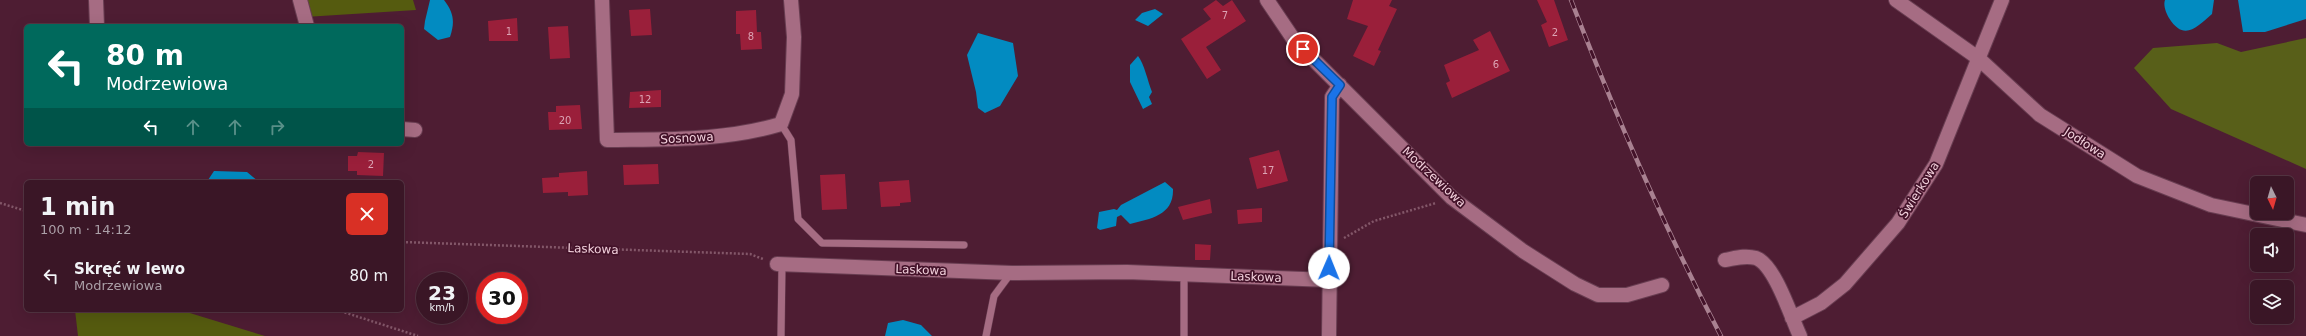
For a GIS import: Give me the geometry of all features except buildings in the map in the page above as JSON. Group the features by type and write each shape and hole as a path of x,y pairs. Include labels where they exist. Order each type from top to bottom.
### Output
{"street":[{"path":"96,0 97,24"},
{"path":"300,0 306,24"},
{"name":"Sosnowa","path":"602,0 607,140 707,139 756,131 781,124"},
{"path":"781,124 792,94 794,37 791,0"},
{"name":"Modrzewiowa","path":"1267,0 1294,40 1452,198 1523,251 1575,284 1598,295 1627,295 1662,285"},
{"name":"Jodłowa","path":"1896,0 1978,58 2040,115 2137,176 2211,205 2306,225"},
{"name":"Świerkowa","path":"1792,318 1821,303 1845,284 1898,223 1936,164 2002,0"},
{"path":"1329,336 1332,97 1340,85"},
{"path":"1725,260 1741,256 1757,259 1770,268 1800,336"},
{"name":"Laskowa","path":"779,264 1012,273 1127,272 1329,280"}],"lane":[{"path":"781,124 791,140 798,219 822,243 964,245"},
{"path":"779,264 781,336"},
{"path":"986,336 994,296 1012,273"},
{"path":"1184,274 1184,336"}],"path":[{"path":"1329,246 1374,222 1452,198"},
{"path":"0,203 24,210"},
{"name":"Laskowa","path":"404,242 750,254 779,264"},
{"path":"343,312 418,336"}],"green space":[{"path":"298,0 413,0 416,10 305,17"},
{"path":"2306,38 2306,169 2171,109 2134,68 2153,48 2217,43 2241,52"},
{"path":"75,312 187,312 265,336 78,336"}],"water":[{"path":"430,0 444,0 450,9 453,18 453,27 450,37 438,40 424,29"},
{"path":"2165,0 2214,0 2212,14 2196,27 2185,31 2175,25 2168,16 2164,2"},
{"path":"2238,0 2306,0 2306,19 2265,32 2243,32"},
{"path":"1155,9 1163,14 1148,26 1135,20 1142,13"},
{"path":"978,33 1013,43 1018,76 1000,106 985,113 978,108 976,92 967,55"},
{"path":"1138,56 1144,68 1152,92 1149,97 1152,104 1143,109 1130,82 1130,65"},
{"path":"214,171 247,172 257,180 208,180"},
{"path":"1165,182 1173,189 1172,198 1170,205 1160,214 1153,218 1130,224 1121,215 1117,217 1116,226 1100,230 1097,228 1099,212 1114,209 1117,210 1121,205"},
{"path":"903,320 921,325 932,336 885,336 888,323"}],"railway":[{"path":"1571,0 1641,170 1680,254 1721,336"}],"route":[{"path":"1303,49 1340,85 1332,97 1329,268"}]}
